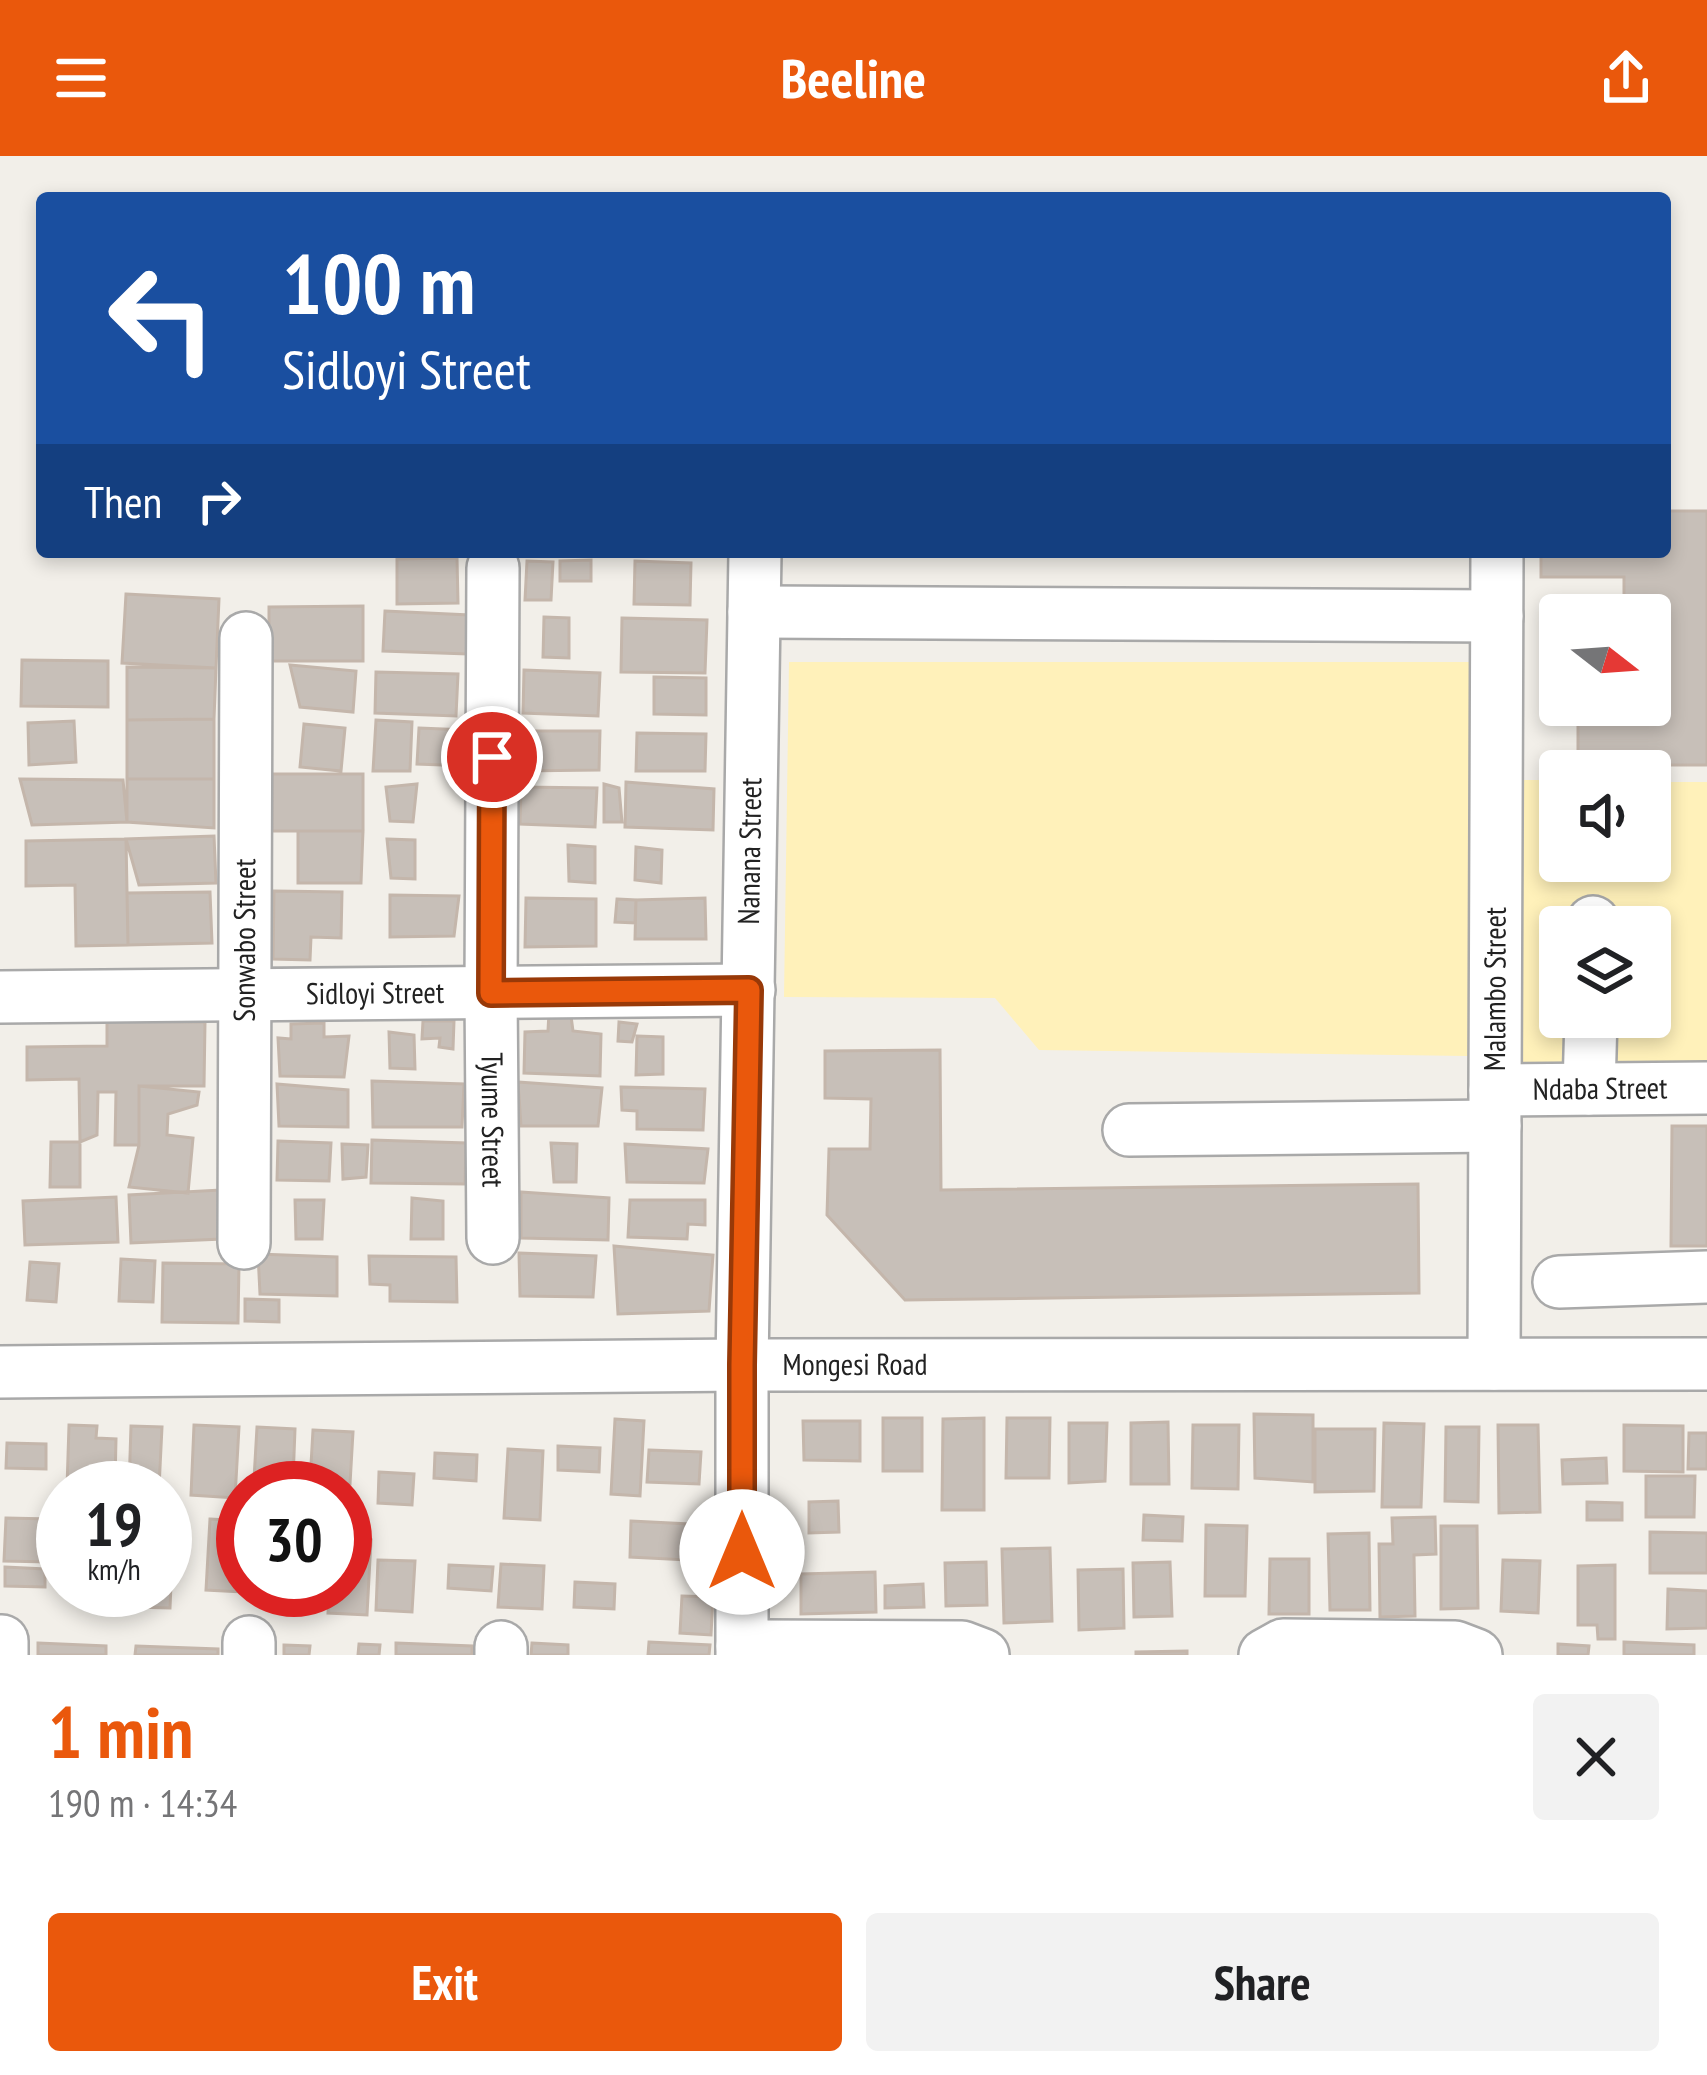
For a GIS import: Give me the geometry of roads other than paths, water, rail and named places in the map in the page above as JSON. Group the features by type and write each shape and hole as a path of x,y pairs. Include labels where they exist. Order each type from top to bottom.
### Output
{"street":[{"name":"Nanana Street","path":"742,1651 755,558"},
{"name":"Malambo Street","path":"1494,1364 1497,558"},
{"name":"Tyume Street","path":"494,568 494,1238"},
{"path":"754,612 1497,616"},
{"name":"Sonwabo Street","path":"244,1243 246,638"},
{"name":"Sidloyi Street","path":"0,997 749,990"},
{"path":"1589,1089 1590,1038"},
{"name":"Ndaba Street","path":"1129,1130 1495,1108 1589,1089 1707,1088"},
{"path":"1559,1282 1707,1277"},
{"path":"1639,1281 1654,1364"},
{"name":"Mongesi Road","path":"0,1372 1707,1364"},
{"path":"1265,1655 1283,1646 1455,1647 1476,1655"},
{"path":"742,1651 962,1647 983,1655"}]}
